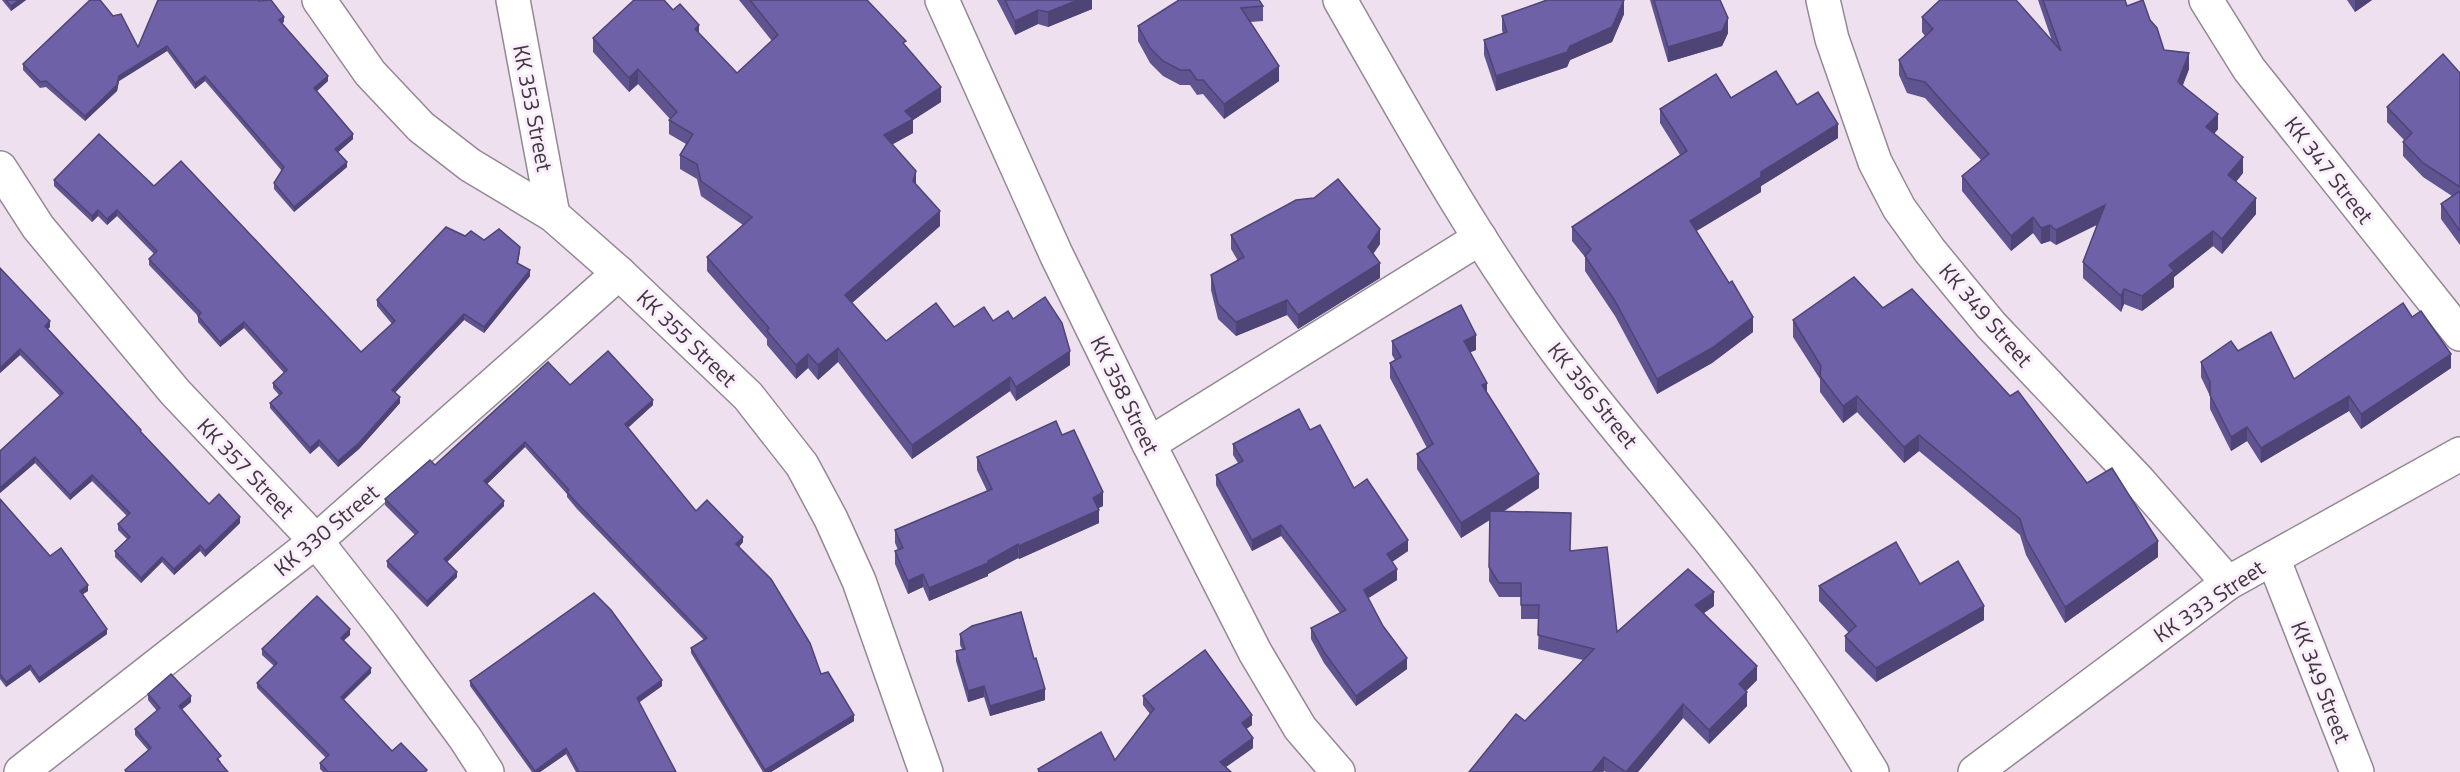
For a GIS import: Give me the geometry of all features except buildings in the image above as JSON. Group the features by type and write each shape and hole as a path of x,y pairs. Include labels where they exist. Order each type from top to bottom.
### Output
{"street":[{"name":"KK 355 Street","path":"319,0 370,73 421,127 470,165 553,215 619,273 748,396 802,465 831,519 859,581 926,772"},
{"name":"KK 353 Street","path":"513,0 553,215"},
{"name":"KK 358 Street","path":"942,0 1056,254 1255,652 1300,728 1338,772"},
{"name":"KK 356 Street","path":"1340,0 1412,127 1480,238 1553,347 1718,550 1828,700 1872,772"},
{"name":"KK 349 Street","path":"1823,0 1832,39 1875,162 1899,208 1930,251 1991,325 2139,481 2228,583"},
{"name":"KK 347 Street","path":"2206,0 2249,69 2460,334"},
{"name":"KK 357 Street","path":"0,168 38,227 175,392 316,541 382,625 465,738 487,772"},
{"path":"1149,444 1480,238"},
{"name":"KK 330 Street","path":"21,772 316,541 619,273"},
{"name":"KK 333 Street","path":"1975,772 2228,583 2460,454"},
{"name":"KK 349 Street","path":"2273,558 2357,772"}]}
